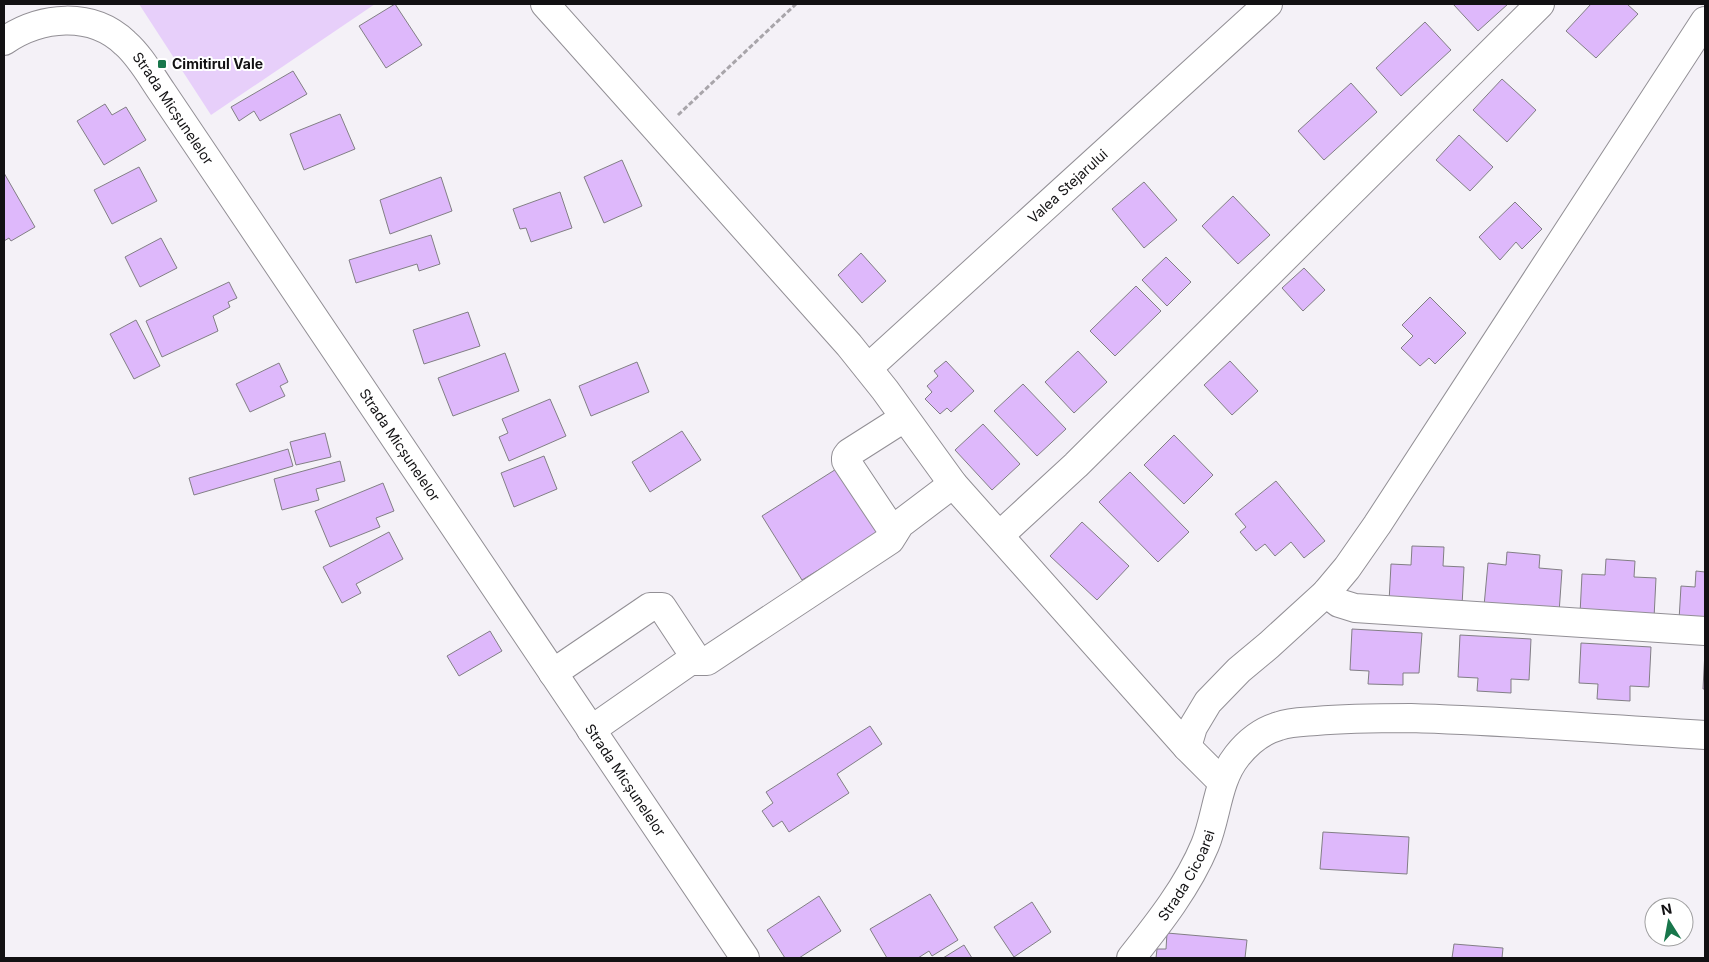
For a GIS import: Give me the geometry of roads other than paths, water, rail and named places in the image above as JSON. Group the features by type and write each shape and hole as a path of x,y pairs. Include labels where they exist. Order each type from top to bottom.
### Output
{"street":[{"path":"545,4 850,345 953,484 1187,747 1222,782"},
{"name":"Valea Stejarului","path":"868,368 1268,4"},
{"path":"1000,535 1083,458 1540,4"},
{"name":"Strada Micșunelelor","path":"4,41 28,28 47,22 67,20 87,13 99,26 114,33 127,44 146,69 745,958"},
{"path":"1187,747 1193,727 1208,702 1239,670 1326,593 1347,568 1378,524 1705,21"},
{"path":"894,533 846,461 846,457 849,453 904,418"},
{"path":"591,730 690,661 707,661 890,540 900,524 953,484"},
{"path":"1326,593 1339,603 1355,608 1705,631"},
{"path":"553,673 650,608 656,606 662,607 697,660"},
{"name":"Strada Cicoarei","path":"1131,958 1158,924 1192,871 1212,826 1222,782 1235,758 1246,745 1260,734 1280,725 1373,718 1437,719 1705,735"}],"place":[{"name":"Cimitirul Vale","path":"162,64"}]}
